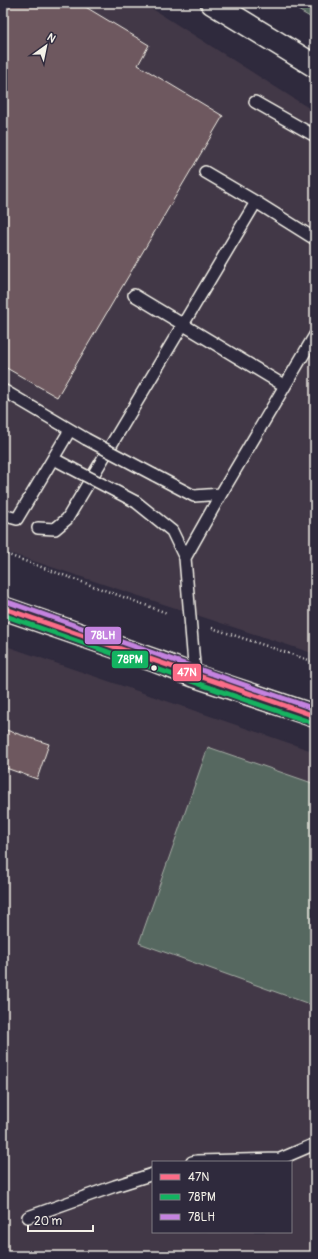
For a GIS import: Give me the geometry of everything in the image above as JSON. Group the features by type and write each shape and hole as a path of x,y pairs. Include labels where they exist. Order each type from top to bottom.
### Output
{"main road":[{"path":"212,3 315,66"},
{"path":"3,608 195,676 315,716"}],"lane":[{"path":"255,102 315,136"},
{"path":"205,172 315,239"},
{"path":"38,528 55,529 67,519 256,202"},
{"path":"134,294 285,386"},
{"path":"185,558 315,335"},
{"path":"3,390 86,439 194,496 221,494"},
{"path":"3,515 16,520 54,459 70,430"},
{"path":"54,459 136,502 172,531 185,558 195,676"},
{"path":"197,1161 280,1158 315,1144"},
{"path":"28,1217 152,1174"}],"path":[{"path":"3,552 167,613"},
{"path":"212,628 315,662"}],"shaded area":[{"path":"3,3 143,3 315,112 315,654 3,551"},
{"path":"3,645 315,752 315,1256 3,1256"}],"green space":[{"path":"286,3 315,3 315,20"},
{"path":"208,747 315,784 315,1006 139,943"}],"building":[{"path":"3,3 79,3 149,45 138,65 223,116 57,397 3,366"},
{"path":"3,729 49,744 37,779 3,767"}],"transit line":[{"name":"78LH","path":"5,601 315,709"},
{"name":"47N","path":"3,608 315,716"},
{"name":"78PM","path":"3,615 313,723"}]}
